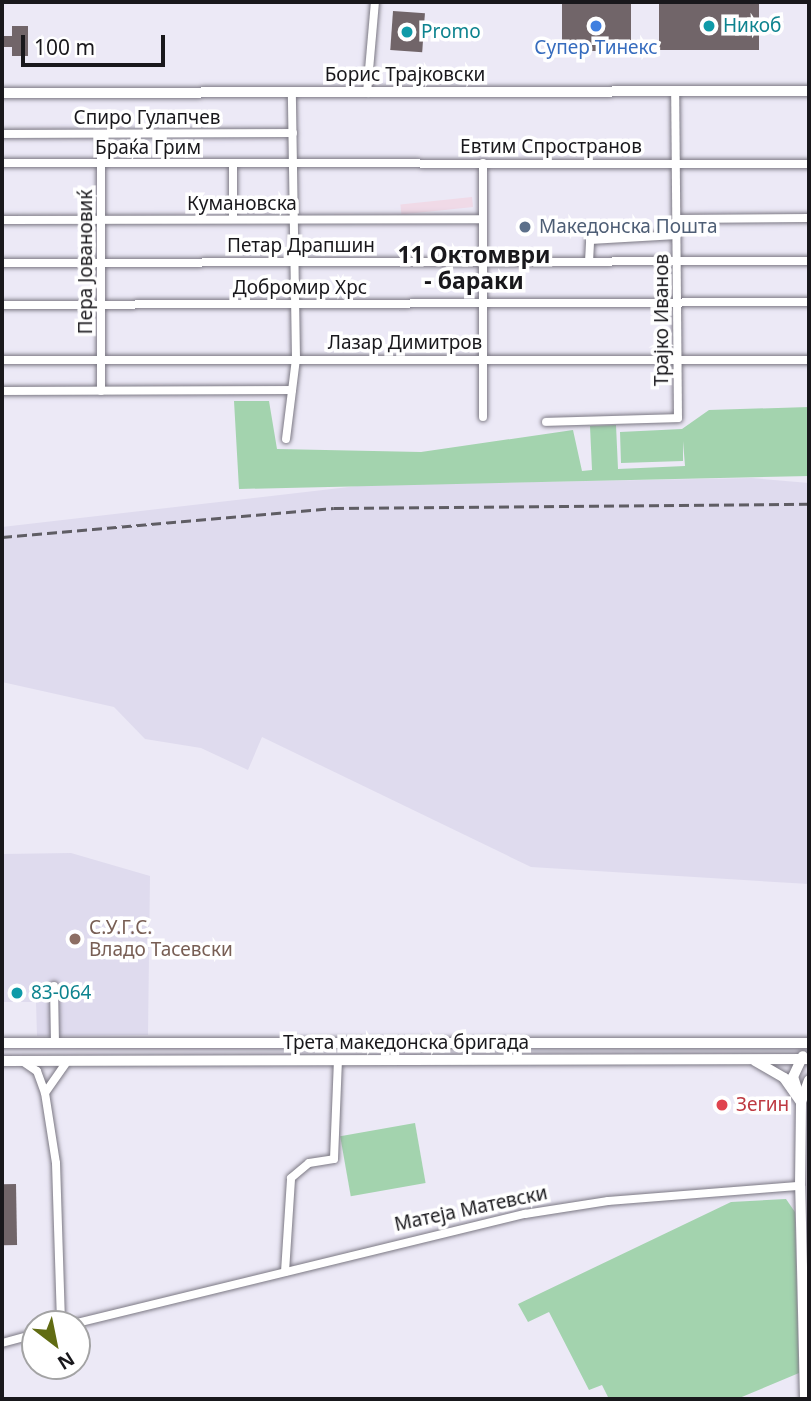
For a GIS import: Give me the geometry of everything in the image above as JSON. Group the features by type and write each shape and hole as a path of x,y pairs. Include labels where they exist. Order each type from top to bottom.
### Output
{"street":[{"path":"367,93 375,2"},
{"name":"Трајко Иванов","path":"546,422 678,418 676,91"},
{"name":"Борис Трајковски","path":"2,93 809,91"},
{"path":"286,439 296,359 292,93"},
{"name":"Спиро Гулапчев","path":"2,134 293,133"},
{"name":"Пера Јовановиќ","path":"102,134 102,391"},
{"name":"Браќа Грим","path":"2,163 293,164"},
{"path":"483,163 483,417"},
{"path":"233,164 233,219"},
{"name":"Евтим Спространов","path":"293,164 809,164"},
{"path":"677,219 809,218"},
{"name":"Кумановска","path":"2,220 482,219"},
{"path":"589,262 590,240 677,235"},
{"name":"Петар Драпшин","path":"2,263 809,261"},
{"name":"Добромир Хрс","path":"2,305 809,302"},
{"name":"Лазар Димитров","path":"2,360 809,360"},
{"path":"2,391 292,390"},
{"path":"54,986 55,1044"},
{"path":"806,1043 809,1074"},
{"name":"Трета македонска бригада","path":"2,1044 806,1043"},
{"path":"805,1098 793,1077 806,1059"},
{"name":"Трета македонска бригада","path":"2,1061 806,1059"},
{"path":"755,1060 784,1078 805,1098"},
{"path":"22,1061 37,1071 45,1093 58,1189 61,1310"},
{"path":"285,1272 291,1178 309,1163 334,1159 338,1061"},
{"path":"45,1093 67,1062"},
{"path":"805,1399 807,1275 800,1186 805,1098 809,1080"},
{"name":"Матеја Матевски","path":"91,1320 565,1207 800,1186"},
{"path":"2,1343 21,1338"}],"shaded area":[{"path":"472,197 473,207 401,214 400,205"},
{"path":"752,478 809,483 809,884 531,867 262,737 248,770 201,748 145,739 114,707 2,682 2,527 366,485"},
{"name":"С.У.Г.С. Владо Тасевски","path":"71,853 150,876 148,1035 37,1036 36,1002 2,1002 2,854"}],"green space":[{"path":"234,401 269,401 277,449 421,452 573,430 582,471 592,470 590,426 616,425 618,469 685,466 683,441 683,461 621,463 620,432 682,429 709,410 809,407 809,476 239,489"},
{"path":"415,1123 426,1183 351,1196 340,1136"},
{"path":"786,1199 795,1212 799,1373 737,1399 609,1399 602,1385 589,1390 549,1312 528,1322 518,1304 731,1202"}],"building":[{"name":"Супер Тинекс","path":"562,2 631,2 631,51 562,51"},
{"name":"Никоб","path":"659,2 759,2 759,50 659,50"},
{"name":"Promo","path":"393,11 425,13 422,52 390,50"},
{"path":"12,26 28,26 28,56 12,56 12,47 2,47 2,36 12,36"},
{"path":"2,1184 16,1184 17,1245 3,1245"}],"railway":[{"path":"2,537 334,508 809,504"}],"place":[{"name":"Супер Тинекс","path":"596,26"},
{"name":"Никоб","path":"709,26"},
{"name":"Promo","path":"407,32"},
{"name":"Македонска Пошта","path":"525,227"},
{"name":"С.У.Г.С. Владо Тасевски","path":"75,939"},
{"name":"83-064","path":"17,993"},
{"name":"Зегин","path":"722,1105"}],"district":[{"name":"11 Октомври - бараки","path":"474,267"}]}
